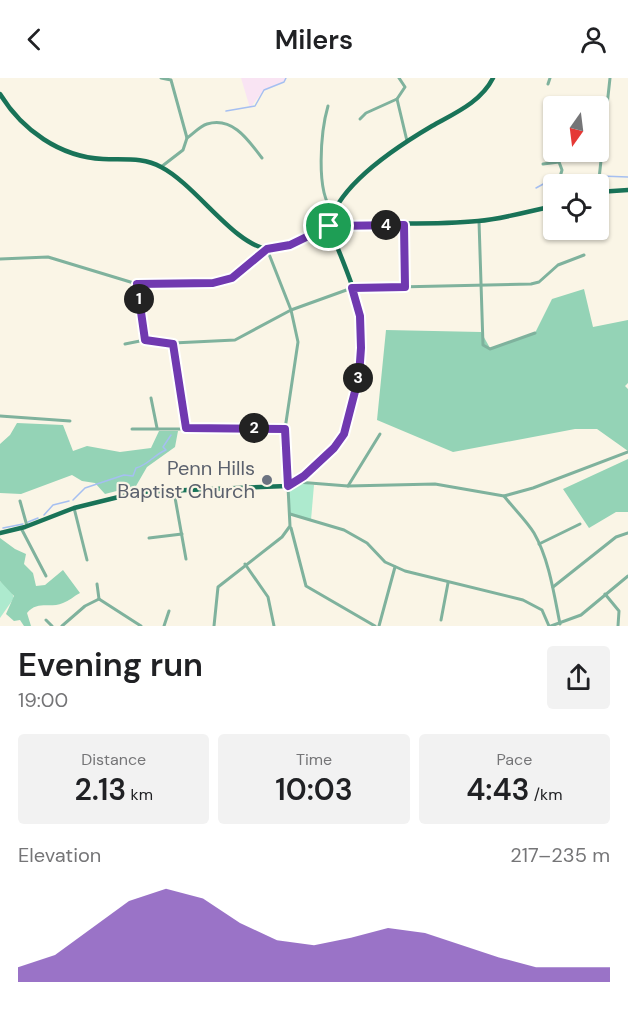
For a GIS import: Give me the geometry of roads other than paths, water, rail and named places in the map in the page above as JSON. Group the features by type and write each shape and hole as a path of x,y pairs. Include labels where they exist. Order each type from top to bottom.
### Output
{"main road":[{"path":"0,533 24,527 74,508 139,492 288,486 296,482 334,448 346,427 359,376 361,348 360,316 329,226 333,211 350,188 407,141 474,101 486,90 493,78"},
{"path":"0,94 25,125 59,148 89,158 139,160 161,167 184,182 245,240 267,249 290,245 329,226 479,221 543,208"},
{"path":"609,190 628,190"}],"street":[{"path":"160,78 171,80 187,138 183,150 161,167"},
{"path":"360,119 366,113 397,99 405,87 399,78"},
{"path":"548,84 550,78"},
{"path":"600,174 610,78"},
{"path":"397,99 407,141"},
{"path":"328,106 322,178 326,203 333,211"},
{"path":"187,138 207,124 226,124 242,132 261,158"},
{"path":"543,165 559,162 561,174"},
{"path":"479,221 481,339 486,348 535,333"},
{"path":"404,225 405,287"},
{"path":"0,259 48,257 137,284 213,283 232,278 267,249 291,310 298,342 285,429 290,526 306,586 377,626 395,567"},
{"path":"125,344 145,340 173,344 235,340 291,310 352,288 531,284 539,282 558,265 584,255"},
{"path":"137,284 145,340"},
{"path":"173,344 186,428"},
{"path":"151,398 157,428"},
{"path":"0,416 70,421"},
{"path":"132,429 285,429"},
{"path":"348,486 380,434"},
{"path":"296,482 348,486 435,484 504,496 533,488 628,452"},
{"path":"174,490 186,560"},
{"path":"504,496 527,523 539,544 553,587 560,624"},
{"path":"20,501 24,527 46,576"},
{"path":"74,508 87,560"},
{"path":"290,514 344,530 367,543 395,567 448,583 523,600 542,610 550,626 581,615 628,576"},
{"path":"539,544 580,524"},
{"path":"214,626 218,587 282,537 290,526"},
{"path":"553,587 616,537 628,533"},
{"path":"149,538 182,534"},
{"path":"245,564 268,597 274,626"},
{"path":"441,620 448,583"},
{"path":"97,584 99,599 141,626"},
{"path":"605,594 619,611 618,626"},
{"path":"62,626 85,606 99,599"},
{"path":"164,626 169,611"},
{"path":"46,620 52,626"}],"waterway":[{"path":"226,111 255,106 264,90 284,82 286,78"},
{"path":"609,176 628,177"},
{"path":"536,188 543,184"},
{"path":"73,500 85,488 124,475 133,476 136,468 166,450 163,447 171,435"},
{"path":"44,515 53,505 69,501"},
{"path":"28,522 38,518"},
{"path":"3,528 23,524"}],"place":[{"name":"Penn Hills Baptist Church","path":"267,480"}]}
